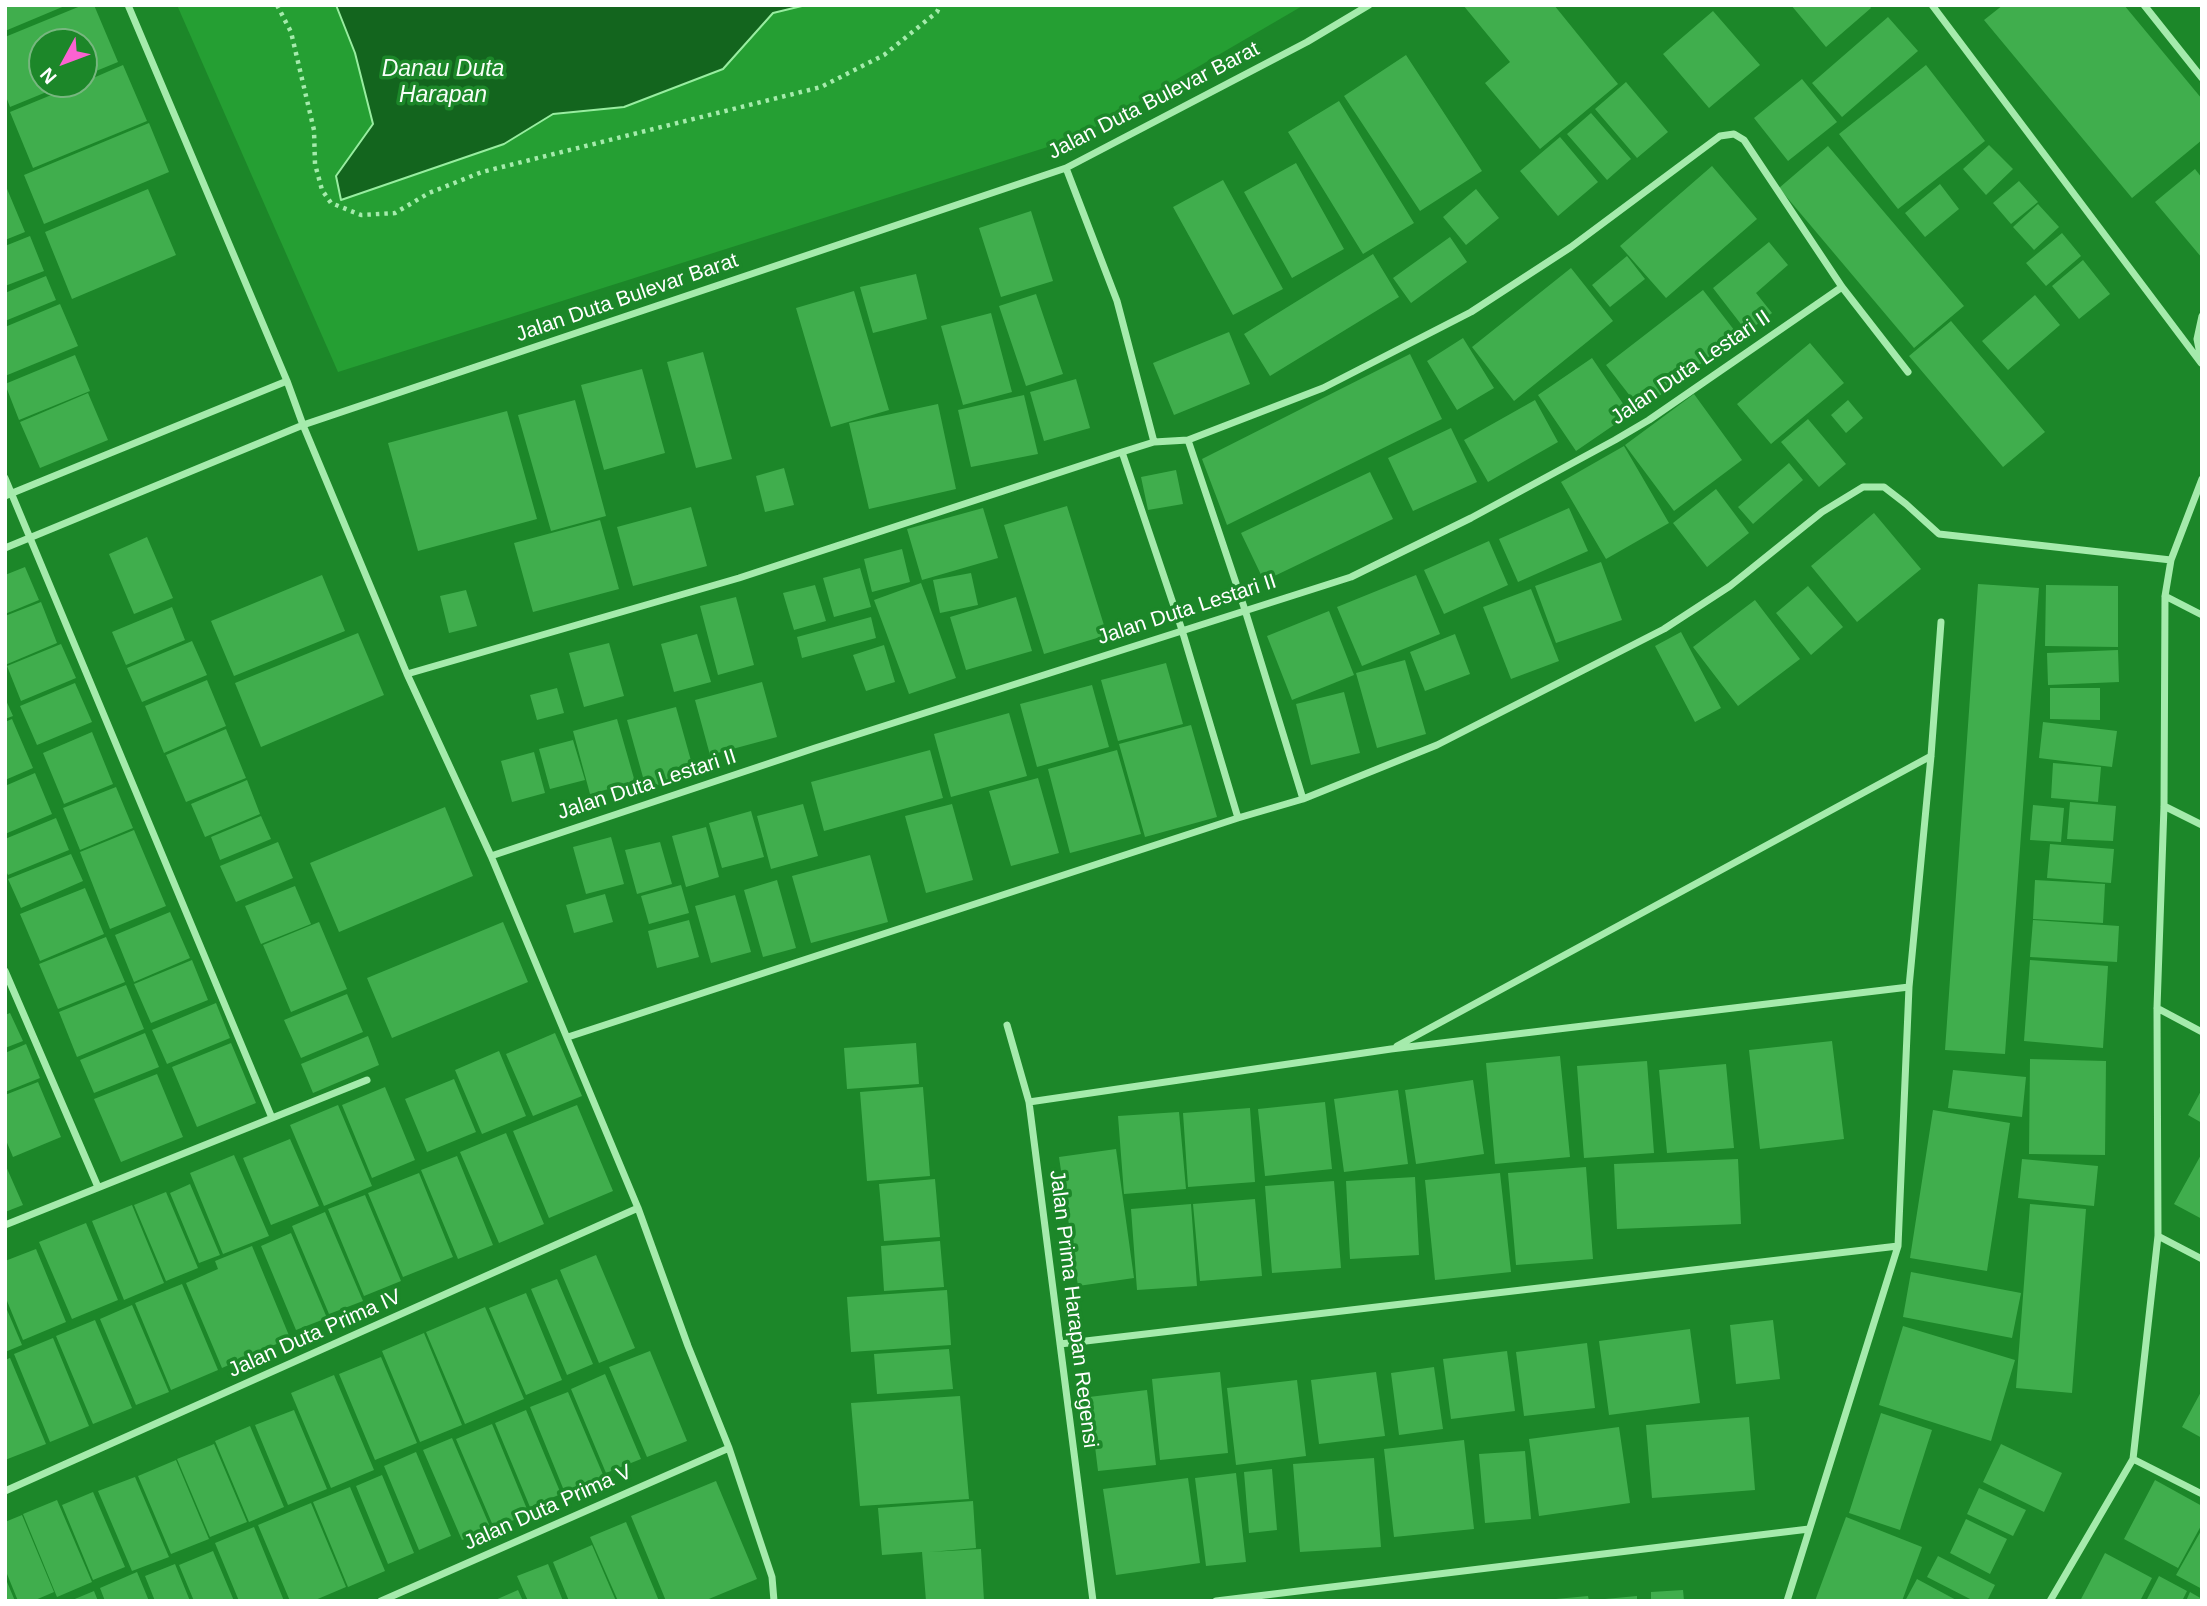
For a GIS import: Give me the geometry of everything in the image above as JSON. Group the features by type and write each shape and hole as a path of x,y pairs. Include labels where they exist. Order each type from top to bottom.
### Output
{"street":[{"path":"128,5 407,674 491,856 638,1208 688,1346 729,1447 772,1577 774,1601"},
{"name":"Jalan Duta Bulevar Barat","path":"5,548 303,425 1066,168 1307,42 1369,5"},
{"path":"1932,5 2202,363"},
{"path":"2144,5 2202,78"},
{"path":"407,674 739,579 1154,442 1188,440 1323,388 1471,312 1571,247 1720,135 1734,134 1744,140 1842,288 1908,372"},
{"path":"1066,168 1117,302 1154,442"},
{"name":"Jalan Duta Lestari II","path":"491,856 815,748 1351,577 1483,512 1649,420 1842,288"},
{"path":"2202,316 2197,339 2202,363"},
{"path":"8,495 287,381"},
{"path":"1188,440 1245,610 1303,799"},
{"path":"1122,452 1182,630 1238,818"},
{"path":"5,478 8,495 31,537 272,1118"},
{"path":"2050,1601 2133,1459 2158,1236 2157,1008 2164,806 2165,596 2171,560 2202,479"},
{"path":"568,1037 1303,799 1437,745 1664,629 1730,586 1822,512 1863,486 1884,488 1939,534 2171,560"},
{"path":"2165,596 2202,615"},
{"path":"1787,1601 1898,1246 1909,987 1941,622"},
{"path":"1391,1049 1931,757"},
{"path":"2164,806 2202,825"},
{"path":"5,971 98,1186"},
{"path":"1029,1102 1391,1049 1909,987"},
{"path":"2157,1008 2202,1032"},
{"name":"Jalan Prima Harapan Regensi","path":"1007,1025 1029,1102 1093,1601"},
{"path":"5,1225 367,1080"},
{"name":"Jalan Duta Prima IV","path":"5,1491 638,1208"},
{"path":"2158,1236 2202,1259"},
{"path":"1060,1344 1898,1246"},
{"name":"Jalan Duta Prima V","path":"381,1601 729,1447"},
{"path":"2133,1459 2202,1494"},
{"path":"1216,1601 1809,1528"}],"path":[{"path":"277,5 290,32 314,130 315,164 322,190 331,203 361,215 395,213 429,193 482,172 821,87 884,55 937,12 940,5"}],"shaded area":[{"path":"177,5 1304,5 1076,138 338,372"}],"water":[{"name":"Danau Duta Harapan","path":"336,5 806,5 773,13 723,69 624,107 553,114 504,144 341,200 336,176 373,124 355,53"}],"building":[{"path":"5,5 67,5 5,31"},
{"path":"83,5 94,5 118,62 98,70 98,28 28,28 28,98 32,98 10,107 5,94 5,37"},
{"path":"1463,5 1554,5 1618,84 1540,149 1485,83 1510,62"},
{"path":"1791,5 1869,5 1871,8 1826,47"},
{"path":"2003,5 2124,5 2202,99 2202,140 2132,198 1984,20"},
{"path":"1713,11 1760,65 1709,108 1663,54"},
{"path":"1888,17 1918,51 1842,117 1812,83"},
{"path":"1406,55 1482,171 1420,211 1344,96"},
{"path":"123,65 147,121 33,168 10,112 44,98 98,98 98,76"},
{"path":"1926,65 1985,141 1898,209 1839,134"},
{"path":"1802,79 1837,122 1788,161 1754,118"},
{"path":"1626,82 1668,132 1637,158 1595,109"},
{"path":"1339,101 1414,223 1363,254 1288,132"},
{"path":"1591,113 1631,159 1607,180 1567,134"},
{"path":"149,123 169,172 44,224 24,175"},
{"path":"1560,137 1598,182 1558,216 1520,171"},
{"path":"1989,145 2013,169 1986,195 1963,169"},
{"path":"1828,146 1964,306 1914,348 1779,188"},
{"path":"1296,163 1344,249 1292,278 1244,192"},
{"path":"1712,166 1757,219 1666,298 1620,246"},
{"path":"2195,169 2202,178 2202,258 2155,202"},
{"path":"1223,180 1283,289 1233,315 1173,207"},
{"path":"2019,181 2038,202 2011,224 1993,203"},
{"path":"5,184 25,232 5,240"},
{"path":"1940,184 1959,209 1925,237 1905,213"},
{"path":"148,189 176,255 72,299 45,232"},
{"path":"1476,189 1499,218 1466,245 1443,217"},
{"path":"2038,204 2059,227 2034,250 2013,227"},
{"path":"1031,211 1053,281 1001,297 979,228"},
{"path":"2062,233 2081,256 2046,286 2026,263"},
{"path":"30,236 44,271 5,286 5,246"},
{"path":"1450,237 1467,262 1411,303 1393,278"},
{"path":"1769,242 1788,265 1756,293 1772,313 1747,332 1713,288"},
{"path":"1373,254 1399,297 1270,376 1244,334"},
{"path":"1627,256 1645,279 1610,307 1592,285"},
{"path":"2083,260 2110,294 2079,319 2052,286"},
{"path":"1571,268 1613,321 1514,401 1472,347"},
{"path":"916,274 927,319 873,333 860,287"},
{"path":"46,276 56,300 5,321 5,293"},
{"path":"1703,290 1738,335 1641,410 1606,365"},
{"path":"854,291 889,410 831,427 796,308"},
{"path":"1036,294 1063,374 1026,386 999,306"},
{"path":"2035,295 2060,325 2008,370 1982,341"},
{"path":"60,304 78,346 5,376 5,327"},
{"path":"991,313 1012,392 963,405 941,326"},
{"path":"1951,321 2045,432 2003,467 1909,356"},
{"path":"1229,332 1250,384 1174,415 1153,363"},
{"path":"1463,338 1494,388 1457,410 1427,361"},
{"path":"1810,343 1844,383 1771,444 1737,404"},
{"path":"703,352 732,459 696,468 667,362"},
{"path":"1410,354 1442,419 1227,525 1202,459"},
{"path":"75,355 90,391 19,420 5,384"},
{"path":"1592,358 1630,414 1576,451 1538,395"},
{"path":"642,369 665,453 604,470 581,385"},
{"path":"1076,379 1090,428 1044,441 1030,392"},
{"path":"88,393 108,440 40,468 20,422"},
{"path":"1694,394 1742,460 1674,511 1625,445"},
{"path":"1024,395 1038,454 971,467 958,410"},
{"path":"575,400 606,516 551,531 518,415"},
{"path":"1535,400 1558,442 1488,482 1464,440"},
{"path":"1848,400 1863,418 1846,433 1831,415"},
{"path":"938,404 956,489 869,509 849,423"},
{"path":"507,411 537,519 418,551 388,443"},
{"path":"1808,419 1846,464 1819,487 1781,442"},
{"path":"1451,428 1477,482 1413,511 1388,458"},
{"path":"1624,446 1669,523 1606,559 1561,482"},
{"path":"1789,463 1803,480 1753,524 1738,507"},
{"path":"784,468 794,505 765,512 756,476"},
{"path":"1176,470 1183,504 1148,510 1141,477"},
{"path":"1370,472 1393,519 1264,581 1241,533"},
{"path":"1716,489 1749,533 1707,567 1673,523"},
{"path":"1067,506 1107,635 1044,654 1004,525"},
{"path":"691,507 707,566 633,586 617,527"},
{"path":"983,508 998,558 922,580 907,529"},
{"path":"1569,508 1588,551 1518,582 1499,539"},
{"path":"1874,513 1921,569 1857,622 1811,566"},
{"path":"600,520 619,589 533,612 514,543"},
{"path":"147,537 173,598 134,614 109,554"},
{"path":"1489,541 1508,585 1444,614 1424,570"},
{"path":"902,549 910,582 872,592 864,559"},
{"path":"1601,562 1622,620 1556,643 1535,586"},
{"path":"25,567 39,600 5,614 5,575"},
{"path":"860,568 871,607 834,617 823,578"},
{"path":"971,573 978,605 940,613 933,580"},
{"path":"322,575 345,631 234,676 211,621"},
{"path":"1416,575 1440,634 1362,666 1337,607"},
{"path":"921,583 956,678 909,694 874,600"},
{"path":"1978,584 2039,588 2005,1054 1945,1050"},
{"path":"815,585 826,621 794,630 783,593"},
{"path":"2046,585 2118,586 2118,647 2045,646"},
{"path":"1808,586 1843,627 1811,655 1776,613"},
{"path":"1531,589 1559,661 1511,679 1483,607"},
{"path":"466,590 477,626 449,633 440,596"},
{"path":"736,597 754,665 718,675 700,606"},
{"path":"1016,597 1032,651 966,670 950,617"},
{"path":"1755,600 1800,659 1738,706 1693,647"},
{"path":"41,602 57,643 5,665 5,616"},
{"path":"172,607 185,640 126,665 112,632"},
{"path":"1329,611 1354,675 1292,700 1267,636"},
{"path":"871,617 876,638 802,658 797,637"},
{"path":"1681,632 1721,708 1695,722 1655,646"},
{"path":"358,633 384,695 261,747 235,683"},
{"path":"697,634 711,682 674,692 661,644"},
{"path":"1455,634 1470,674 1425,691 1410,652"},
{"path":"192,641 207,675 142,702 127,668"},
{"path":"609,643 624,696 584,707 569,653"},
{"path":"61,644 76,678 21,701 7,666"},
{"path":"884,645 895,682 866,691 853,655"},
{"path":"2118,650 2119,682 2048,685 2047,653"},
{"path":"1405,660 1426,734 1377,748 1356,673"},
{"path":"1166,663 1183,724 1118,741 1101,680"},
{"path":"207,680 226,726 164,753 145,706"},
{"path":"762,682 777,737 710,755 695,700"},
{"path":"75,683 92,722 37,745 20,706"},
{"path":"1092,685 1109,747 1037,767 1020,704"},
{"path":"557,688 564,713 537,720 530,695"},
{"path":"2050,688 2100,688 2100,720 2050,719"},
{"path":"1344,692 1360,753 1311,765 1296,704"},
{"path":"5,698 13,716 5,719"},
{"path":"676,707 695,775 646,788 627,720"},
{"path":"1009,713 1027,776 951,797 934,734"},
{"path":"12,719 33,768 5,780 5,722"},
{"path":"617,719 635,782 590,794 573,731"},
{"path":"2043,722 2117,731 2112,767 2039,758"},
{"path":"1191,725 1217,817 1145,837 1119,744"},
{"path":"226,729 246,778 186,802 166,755"},
{"path":"92,732 113,784 64,804 43,753"},
{"path":"573,740 585,780 550,789 539,749"},
{"path":"930,750 943,798 824,831 811,782"},
{"path":"1117,750 1141,834 1070,853 1048,769"},
{"path":"534,752 545,793 512,802 501,761"},
{"path":"2053,763 2101,767 2098,802 2051,798"},
{"path":"35,773 52,814 5,834 5,786"},
{"path":"1038,778 1059,853 1011,866 989,791"},
{"path":"247,780 260,814 205,837 191,804"},
{"path":"116,787 133,828 80,850 63,808"},
{"path":"2070,802 2116,806 2113,841 2067,839"},
{"path":"803,804 818,856 771,869 757,816"},
{"path":"952,804 973,880 926,893 905,816"},
{"path":"2033,805 2064,808 2061,842 2030,840"},
{"path":"445,807 473,876 339,932 310,863"},
{"path":"751,811 764,857 722,868 709,823"},
{"path":"261,816 271,839 220,860 211,837"},
{"path":"56,818 69,850 8,875 5,869 5,839"},
{"path":"706,827 719,877 686,887 672,836"},
{"path":"134,830 166,906 110,929 80,852"},
{"path":"611,837 624,884 586,894 573,847"},
{"path":"278,842 293,878 236,902 220,866"},
{"path":"660,842 672,884 637,894 625,850"},
{"path":"2050,844 2114,849 2111,883 2047,878"},
{"path":"71,854 83,881 21,908 8,879"},
{"path":"870,855 888,922 811,943 792,876"},
{"path":"777,880 796,948 763,957 744,890"},
{"path":"2035,880 2105,884 2103,923 2033,919"},
{"path":"681,885 689,913 649,924 641,896"},
{"path":"295,886 311,924 261,944 245,906"},
{"path":"85,888 104,934 40,961 20,914"},
{"path":"605,894 613,922 574,933 566,905"},
{"path":"735,895 751,952 711,963 695,906"},
{"path":"170,912 190,958 134,982 115,935"},
{"path":"689,920 699,957 657,968 648,931"},
{"path":"2033,920 2119,926 2117,962 2030,957"},
{"path":"319,922 347,989 291,1012 263,945"},
{"path":"503,922 528,982 392,1038 367,978"},
{"path":"106,937 125,982 58,1009 39,964"},
{"path":"192,960 208,1000 151,1023 134,984"},
{"path":"2030,960 2108,966 2103,1048 2024,1041"},
{"path":"126,985 144,1029 77,1057 59,1012"},
{"path":"347,994 363,1032 301,1058 284,1020"},
{"path":"216,1003 230,1038 167,1064 152,1030"},
{"path":"10,1013 23,1041 5,1048 5,1015"},
{"path":"145,1033 159,1067 94,1093 80,1060"},
{"path":"555,1033 582,1096 533,1116 506,1054"},
{"path":"368,1036 379,1065 313,1093 301,1064"},
{"path":"1832,1041 1844,1139 1760,1149 1749,1050"},
{"path":"231,1043 256,1103 197,1127 172,1067"},
{"path":"916,1043 919,1084 847,1089 844,1048"},
{"path":"26,1044 40,1078 5,1092 5,1053"},
{"path":"499,1051 526,1116 482,1134 455,1070"},
{"path":"1560,1056 1570,1157 1495,1164 1486,1063"},
{"path":"2030,1059 2106,1061 2105,1155 2029,1154"},
{"path":"1647,1061 1654,1153 1584,1158 1577,1066"},
{"path":"1726,1064 1734,1148 1667,1153 1659,1070"},
{"path":"1953,1070 2026,1077 2022,1117 1948,1108"},
{"path":"157,1074 183,1137 121,1162 94,1099"},
{"path":"454,1079 476,1132 427,1152 405,1099"},
{"path":"1473,1080 1484,1154 1416,1164 1405,1090"},
{"path":"38,1082 61,1137 13,1157 5,1138 5,1095"},
{"path":"385,1087 415,1160 372,1178 342,1105"},
{"path":"923,1087 930,1176 867,1181 860,1092"},
{"path":"2202,1089 2202,1123 2188,1115"},
{"path":"1398,1090 1408,1164 1344,1172 1334,1099"},
{"path":"1325,1102 1332,1169 1265,1176 1258,1109"},
{"path":"338,1105 372,1186 324,1206 290,1125"},
{"path":"577,1105 613,1191 549,1218 513,1131"},
{"path":"1250,1108 1255,1182 1188,1187 1183,1113"},
{"path":"1933,1110 2010,1123 1987,1271 1910,1258"},
{"path":"1179,1112 1186,1189 1124,1194 1118,1116"},
{"path":"506,1133 544,1224 499,1243 460,1152"},
{"path":"290,1139 319,1206 271,1225 243,1158"},
{"path":"1116,1149 1134,1278 1078,1286 1059,1157"},
{"path":"2202,1153 2202,1219 2174,1204"},
{"path":"234,1155 269,1236 223,1254 190,1173"},
{"path":"457,1156 493,1245 458,1259 421,1170"},
{"path":"1738,1159 1741,1224 1617,1229 1614,1164"},
{"path":"2022,1159 2098,1166 2094,1206 2018,1198"},
{"path":"5,1164 23,1205 5,1212"},
{"path":"1586,1167 1593,1259 1516,1265 1508,1173"},
{"path":"419,1173 453,1257 403,1277 368,1193"},
{"path":"1500,1173 1511,1272 1435,1280 1425,1180"},
{"path":"1415,1177 1419,1255 1350,1259 1346,1181"},
{"path":"935,1179 940,1237 884,1241 879,1184"},
{"path":"1334,1181 1341,1268 1272,1273 1265,1186"},
{"path":"190,1184 220,1255 199,1263 170,1193"},
{"path":"166,1192 198,1268 166,1281 134,1205"},
{"path":"365,1195 401,1281 364,1296 328,1209"},
{"path":"1255,1199 1262,1276 1200,1281 1193,1204"},
{"path":"1191,1204 1197,1286 1137,1290 1131,1209"},
{"path":"2030,1204 2086,1209 2072,1393 2016,1388"},
{"path":"132,1205 164,1283 124,1300 92,1221"},
{"path":"325,1212 363,1301 329,1314 292,1226"},
{"path":"86,1223 118,1300 72,1319 39,1242"},
{"path":"291,1233 327,1318 296,1330 261,1246"},
{"path":"940,1241 944,1287 884,1291 881,1246"},
{"path":"252,1246 290,1338 222,1368 186,1283 218,1269 215,1261"},
{"path":"36,1249 66,1322 23,1340 5,1296 5,1261"},
{"path":"596,1255 635,1348 599,1363 560,1270"},
{"path":"1911,1272 2021,1293 2012,1338 1903,1317"},
{"path":"557,1279 593,1364 567,1375 531,1289"},
{"path":"182,1284 218,1370 171,1390 135,1303"},
{"path":"947,1290 951,1345 851,1352 847,1297"},
{"path":"526,1293 562,1380 526,1395 489,1308"},
{"path":"5,1305 22,1345 5,1352"},
{"path":"132,1305 169,1392 136,1405 100,1319"},
{"path":"485,1307 524,1399 465,1424 426,1332"},
{"path":"95,1320 132,1408 93,1424 56,1336"},
{"path":"1773,1320 1780,1379 1736,1384 1730,1325"},
{"path":"1903,1326 2015,1360 1991,1441 1879,1405"},
{"path":"1690,1329 1700,1403 1609,1415 1599,1341"},
{"path":"424,1333 462,1425 420,1442 382,1351"},
{"path":"53,1338 89,1426 50,1442 14,1354"},
{"path":"1587,1343 1595,1408 1524,1416 1516,1352"},
{"path":"949,1349 953,1389 877,1394 874,1354"},
{"path":"650,1351 687,1441 647,1457 609,1367"},
{"path":"1507,1351 1515,1411 1451,1419 1443,1359"},
{"path":"381,1357 417,1443 375,1460 339,1374"},
{"path":"10,1358 46,1444 5,1460 5,1360"},
{"path":"1434,1367 1443,1429 1399,1435 1391,1373"},
{"path":"1220,1372 1228,1453 1160,1460 1152,1379"},
{"path":"1376,1372 1385,1436 1319,1444 1311,1380"},
{"path":"605,1374 641,1459 606,1473 571,1389"},
{"path":"334,1375 374,1470 331,1488 291,1393"},
{"path":"1297,1380 1306,1456 1236,1465 1227,1388"},
{"path":"1147,1390 1156,1465 1098,1471 1089,1397"},
{"path":"2202,1390 2202,1438 2182,1427"},
{"path":"568,1392 604,1477 565,1493 530,1407"},
{"path":"960,1396 969,1499 860,1506 851,1403"},
{"path":"294,1410 327,1489 288,1505 255,1425"},
{"path":"526,1410 561,1494 530,1507 495,1423"},
{"path":"1881,1413 1932,1430 1900,1530 1849,1513"},
{"path":"1749,1417 1755,1490 1652,1498 1646,1425"},
{"path":"492,1424 529,1514 494,1528 456,1439"},
{"path":"250,1426 284,1507 249,1522 215,1441"},
{"path":"1619,1427 1630,1503 1539,1516 1529,1439"},
{"path":"452,1438 491,1529 462,1540 423,1450"},
{"path":"1464,1440 1474,1529 1394,1537 1384,1449"},
{"path":"214,1444 247,1522 210,1537 177,1459"},
{"path":"2001,1444 2062,1473 2044,1512 1983,1482"},
{"path":"1525,1451 1531,1519 1485,1523 1479,1454"},
{"path":"416,1452 451,1536 419,1550 384,1466"},
{"path":"1374,1458 1381,1547 1300,1552 1293,1464"},
{"path":"176,1460 209,1539 171,1554 138,1476"},
{"path":"1272,1469 1277,1530 1249,1533 1244,1472"},
{"path":"1236,1473 1246,1562 1206,1566 1195,1478"},
{"path":"382,1475 414,1553 388,1564 356,1486"},
{"path":"135,1477 169,1557 132,1571 98,1491"},
{"path":"1188,1478 1200,1563 1116,1575 1103,1489"},
{"path":"2155,1480 2202,1506 2202,1524 2178,1568 2124,1539"},
{"path":"716,1481 757,1579 704,1601 666,1601 631,1516"},
{"path":"350,1487 385,1571 348,1587 313,1502"},
{"path":"1979,1488 2026,1510 2013,1536 1967,1514"},
{"path":"93,1492 125,1567 93,1580 62,1505"},
{"path":"57,1500 92,1582 57,1597 23,1514"},
{"path":"973,1501 976,1548 930,1552 981,1549 984,1601 926,1601 922,1552 882,1555 878,1508"},
{"path":"311,1503 346,1587 313,1601 290,1601 258,1525"},
{"path":"22,1515 54,1592 33,1601 18,1601 5,1569 5,1522"},
{"path":"1846,1517 1922,1547 1902,1601 1815,1601"},
{"path":"1966,1519 2007,1539 1990,1574 1950,1553"},
{"path":"626,1522 659,1601 618,1601 590,1537"},
{"path":"254,1527 284,1601 239,1601 215,1543"},
{"path":"2202,1529 2202,1589 2176,1575"},
{"path":"592,1545 616,1601 569,1601 553,1562"},
{"path":"213,1551 234,1601 194,1601 179,1565"},
{"path":"2105,1553 2152,1578 2140,1601 2080,1601"},
{"path":"1938,1556 1995,1585 1987,1601 1974,1601 1927,1577"},
{"path":"175,1564 190,1601 155,1601 145,1576"},
{"path":"548,1564 563,1601 528,1601 517,1576"},
{"path":"137,1572 149,1601 105,1601 100,1588"},
{"path":"2159,1576 2187,1591 2182,1601 2146,1601"},
{"path":"5,1577 15,1601 5,1601"},
{"path":"1917,1579 1958,1601 1905,1601"},
{"path":"518,1590 523,1601 493,1601"},
{"path":"1683,1590 1684,1601 1651,1601 1651,1592"},
{"path":"94,1591 98,1601 70,1601"},
{"path":"2190,1592 2202,1599 2202,1601 2186,1601"},
{"path":"1588,1596 1589,1601 1556,1601 1556,1599"},
{"path":"1637,1596 1637,1601 1605,1601 1605,1599"}]}
